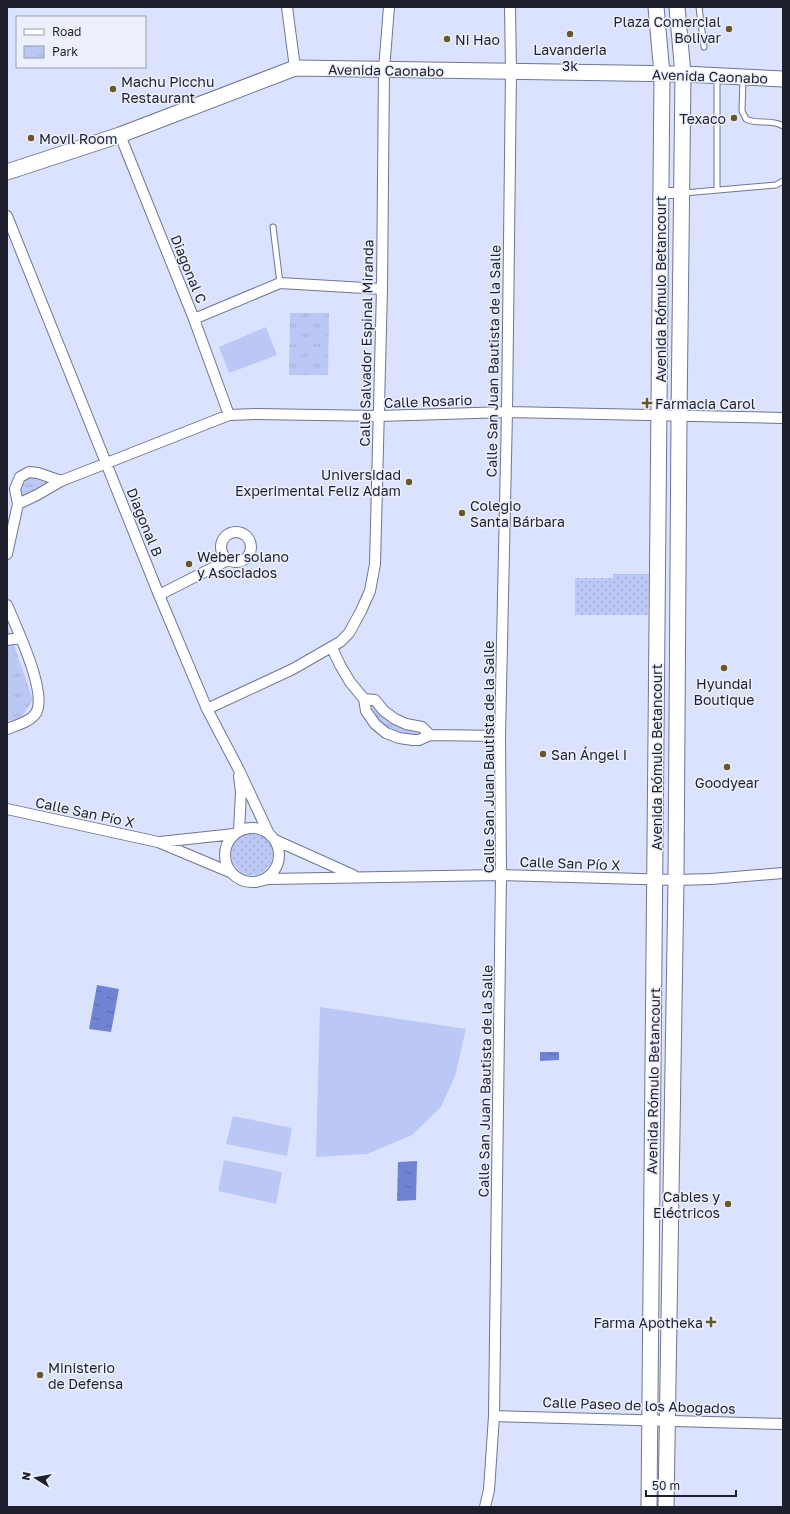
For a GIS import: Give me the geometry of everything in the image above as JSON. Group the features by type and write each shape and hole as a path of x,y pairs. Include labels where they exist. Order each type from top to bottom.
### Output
{"main road":[{"name":"Avenida Rómulo Betancourt","path":"648,1507 662,74 656,7"},
{"name":"Avenida Rómulo Betancourt","path":"666,1507 676,880 678,416 682,74 677,7"},
{"name":"Avenida Caonabo","path":"7,172 120,135 295,68 682,74 783,79"}],"street":[{"path":"287,7 295,68"},
{"name":"Calle Salvador Espinal Miranda","path":"207,709 293,669 332,648 349,633 370,591 375,564 382,289 384,70 389,7"},
{"name":"Calle San Juan Bautista de la Salle","path":"485,1507 489,1490 494,1416 501,875 500,736 507,412 511,72 510,7"},
{"name":"Diagonal C","path":"120,135 194,319 229,415"},
{"path":"660,193 681,194"},
{"name":"Diagonal B","path":"7,216 159,595 207,709 272,837"},
{"path":"194,319 280,283 382,289"},
{"name":"Calle Rosario","path":"18,504 38,495 61,481 106,462 229,415 379,416 507,412 783,418"},
{"path":"7,554 18,504 15,489 20,477 29,472 38,473 61,481"},
{"path":"159,595 228,560"},
{"path":"7,606 30,661 39,697 36,712 30,720 7,729"},
{"path":"7,640 21,638"},
{"path":"332,648 340,666 350,682 364,699 366,711 375,724 386,734 412,740 419,740 430,735 500,736"},
{"path":"364,699 375,700 384,711 395,719 406,724 422,727 430,735"},
{"path":"236,833 241,792 238,768"},
{"name":"Calle San Pío X","path":"7,809 158,842 232,873"},
{"path":"252,828 261,829 272,837 278,848 279,858 277,866 272,874 256,882 247,882 232,873 227,866 225,857 229,840 236,833 252,828"},
{"name":"Calle San Pío X","path":"158,842 236,833"},
{"name":"Calle San Pío X","path":"272,837 357,877"},
{"name":"Calle San Pío X","path":"256,882 268,879 501,875 676,880 711,879 783,873"},
{"name":"Calle Paseo de los Abogados","path":"494,1416 649,1419 783,1424"}],"lane":[{"path":"700,7 704,47"},
{"path":"717,76 717,190"},
{"path":"743,78 743,116 748,120 776,123 783,126"},
{"path":"681,194 776,185 783,181"},
{"path":"273,227 280,283"}],"green space":[{"path":"290,313 329,313 328,375 289,375"},
{"path":"266,327 277,355 229,373 219,347"},
{"path":"29,476 49,484 23,499 19,490 21,482"},
{"path":"613,574 649,574 648,615 575,615 575,578 613,578"},
{"path":"7,625 33,700 20,719 7,721"},
{"path":"370,703 393,719 422,735 402,735 394,734 388,731 379,721"},
{"path":"252,833 267,839 273,854 267,869 252,875 237,869 231,854 237,839"},
{"path":"320,1007 466,1029 455,1076 441,1107 412,1135 367,1154 316,1157"},
{"path":"233,1116 292,1128 287,1156 226,1144"},
{"path":"224,1160 282,1172 276,1204 218,1191"}],"water":[{"path":"97,985 119,989 111,1032 89,1029"},
{"path":"540,1052 559,1052 559,1060 540,1061"},
{"path":"417,1161 416,1200 397,1201 398,1162"}],"place":[{"name":"Plaza Comercial Bolivar","path":"729,29"},
{"name":"Lavanderia 3k","path":"570,34"},
{"name":"Ni Hao","path":"447,39"},
{"name":"Machu Picchu Restaurant","path":"113,89"},
{"name":"Texaco","path":"734,118"},
{"name":"Movil Room","path":"31,138"},
{"name":"Farmacia Carol","path":"647,403"},
{"name":"Universidad Experimental Feliz Adam","path":"409,482"},
{"name":"Colegio Santa Bárbara","path":"462,513"},
{"name":"Weber solano y Asociados","path":"189,564"},
{"name":"Hyundai Boutique","path":"724,668"},
{"name":"San Ángel I","path":"543,754"},
{"name":"Goodyear","path":"727,767"},
{"name":"Cables y Eléctricos","path":"728,1204"},
{"name":"Farma Apotheka","path":"711,1322"},
{"name":"Ministerio de Defensa","path":"40,1375"}]}
